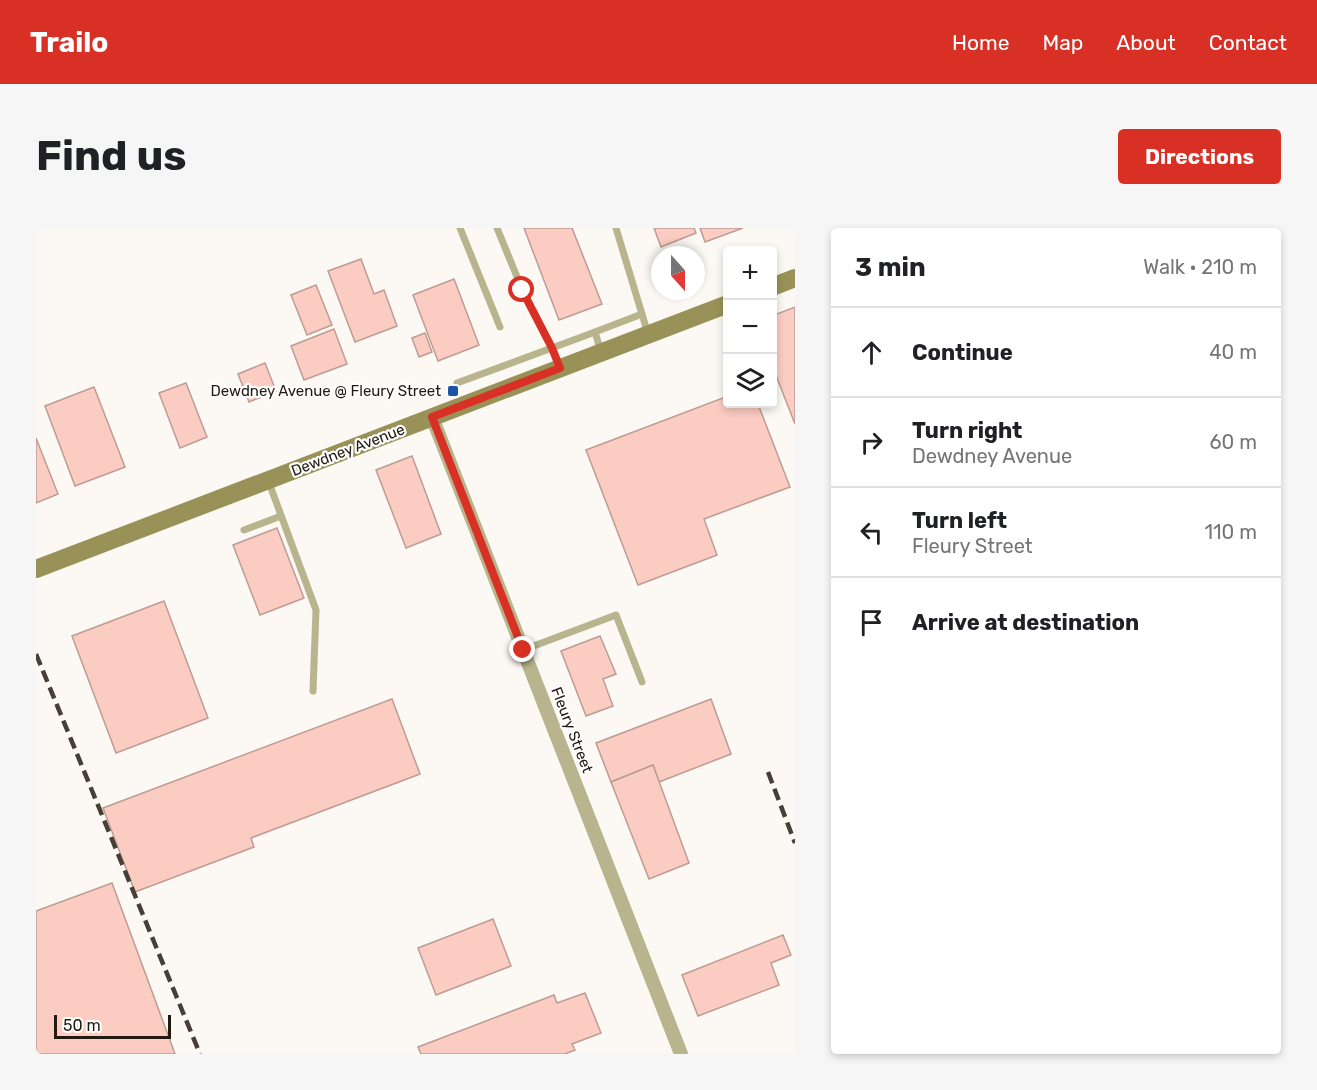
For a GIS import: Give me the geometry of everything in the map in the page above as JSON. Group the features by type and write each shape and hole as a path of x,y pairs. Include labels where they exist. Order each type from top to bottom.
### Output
{"street":[{"path":"777,285 795,278"},
{"name":"Dewdney Avenue","path":"36,569 723,306"},
{"name":"Fleury Street","path":"432,417 681,1054"}],"lane":[{"path":"460,228 500,327"},
{"path":"497,228 522,290 560,368"},
{"path":"616,228 648,334"},
{"path":"456,382 642,314"},
{"path":"595,332 602,352"},
{"path":"267,480 316,610 313,692"},
{"path":"244,530 281,516"},
{"path":"523,650 616,615 642,682"}],"building":[{"path":"524,228 572,228 602,304 559,320"},
{"path":"654,228 694,228 696,233 661,246"},
{"path":"700,228 743,228 705,242"},
{"path":"361,259 374,294 384,290 397,326 355,342 328,271"},
{"path":"454,279 479,345 438,361 413,295"},
{"path":"316,285 332,325 307,335 291,295"},
{"path":"795,307 795,424 777,378 777,314"},
{"path":"334,329 347,364 304,380 291,346"},
{"path":"425,333 432,352 419,357 412,338"},
{"path":"265,363 276,391 249,402 238,374"},
{"path":"186,383 207,437 180,448 159,393"},
{"path":"94,387 125,467 75,486 45,406"},
{"path":"723,398 723,408 760,408 790,487 704,519 717,555 638,585 586,450"},
{"path":"36,438 58,494 36,503"},
{"path":"412,456 441,534 406,548 376,470"},
{"path":"277,528 304,598 260,615 233,545"},
{"path":"164,601 208,718 116,753 72,636"},
{"path":"600,636 616,674 603,679 613,706 586,716 561,651"},
{"path":"392,699 420,774 251,838 254,847 135,892 103,808"},
{"path":"711,699 731,754 659,782 653,765 611,782 596,743"},
{"path":"653,765 689,863 649,879 611,782"},
{"path":"112,883 175,1054 36,1054 36,911"},
{"path":"493,919 511,966 436,995 418,948"},
{"path":"783,935 791,955 771,963 779,985 698,1016 682,975"},
{"path":"585,993 601,1033 572,1044 575,1050 565,1054 421,1054 418,1047 554,995 557,1003"}],"railway":[{"path":"36,654 200,1054"},
{"path":"768,772 795,843"}],"place":[{"name":"Dewdney Avenue @ Fleury Street","path":"453,391"}],"route":[{"path":"522,290 560,368 432,417 523,650"}]}
